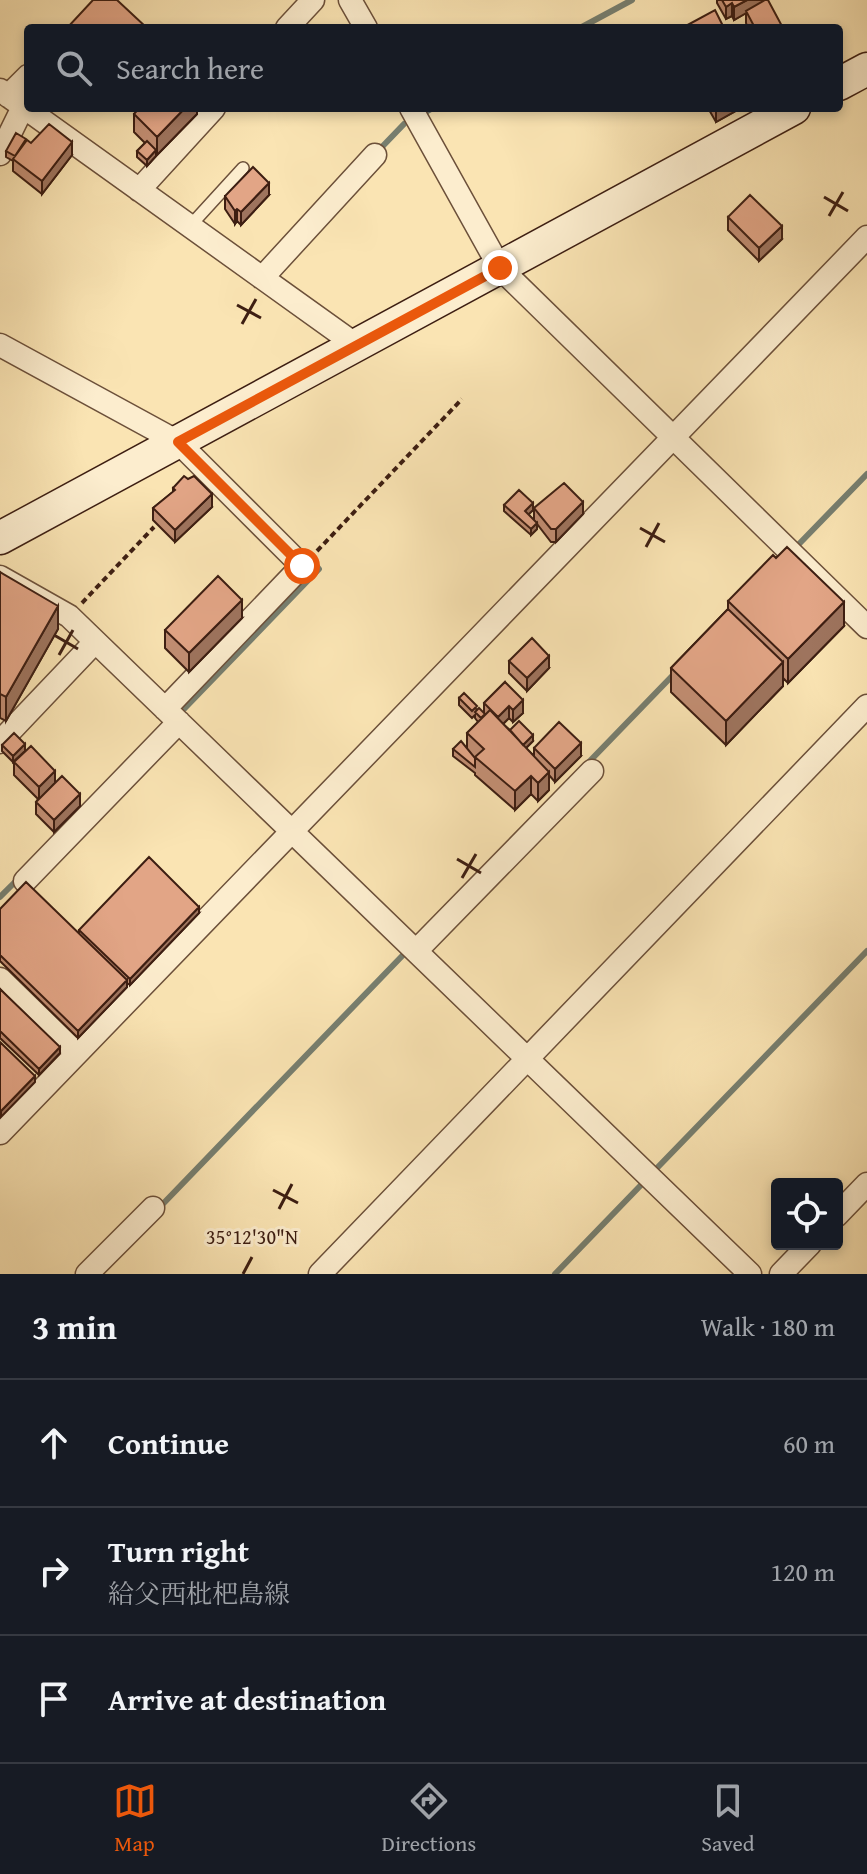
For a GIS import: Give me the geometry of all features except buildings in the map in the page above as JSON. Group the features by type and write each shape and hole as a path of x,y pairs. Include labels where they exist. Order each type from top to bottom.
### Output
{"main road":[{"path":"843,82 867,69"},
{"path":"0,538 500,268 778,112"}],"street":[{"path":"291,24 313,0"},
{"path":"350,0 364,24"},
{"path":"0,154 11,98 24,81"},
{"path":"30,112 356,345"},
{"path":"139,190 210,112"},
{"path":"413,112 500,268 867,627"},
{"path":"262,278 375,155"},
{"path":"0,1133 867,237"},
{"path":"0,345 178,442 302,566 25,881"},
{"path":"0,577 69,616 750,1274"},
{"path":"0,742 95,642"},
{"path":"320,1274 867,706"},
{"path":"416,951 592,771"},
{"path":"0,979 76,1053"},
{"path":"843,1209 867,1184"},
{"path":"87,1274 153,1208"},
{"path":"781,1274 804,1250"}],"lane":[{"path":"190,226 243,168"}],"path":[{"path":"302,566 462,399"},
{"path":"69,616 154,527"}],"waterway":[{"path":"587,24 632,0"},
{"path":"379,150 404,124"},
{"path":"799,544 867,474"},
{"path":"184,709 319,569 315,564"},
{"path":"585,766 675,673"},
{"path":"0,897 20,877"},
{"path":"658,1167 867,951"},
{"path":"159,1208 404,954"},
{"path":"555,1274 642,1184"}],"route":[{"path":"302,566 178,442 500,268"}]}
